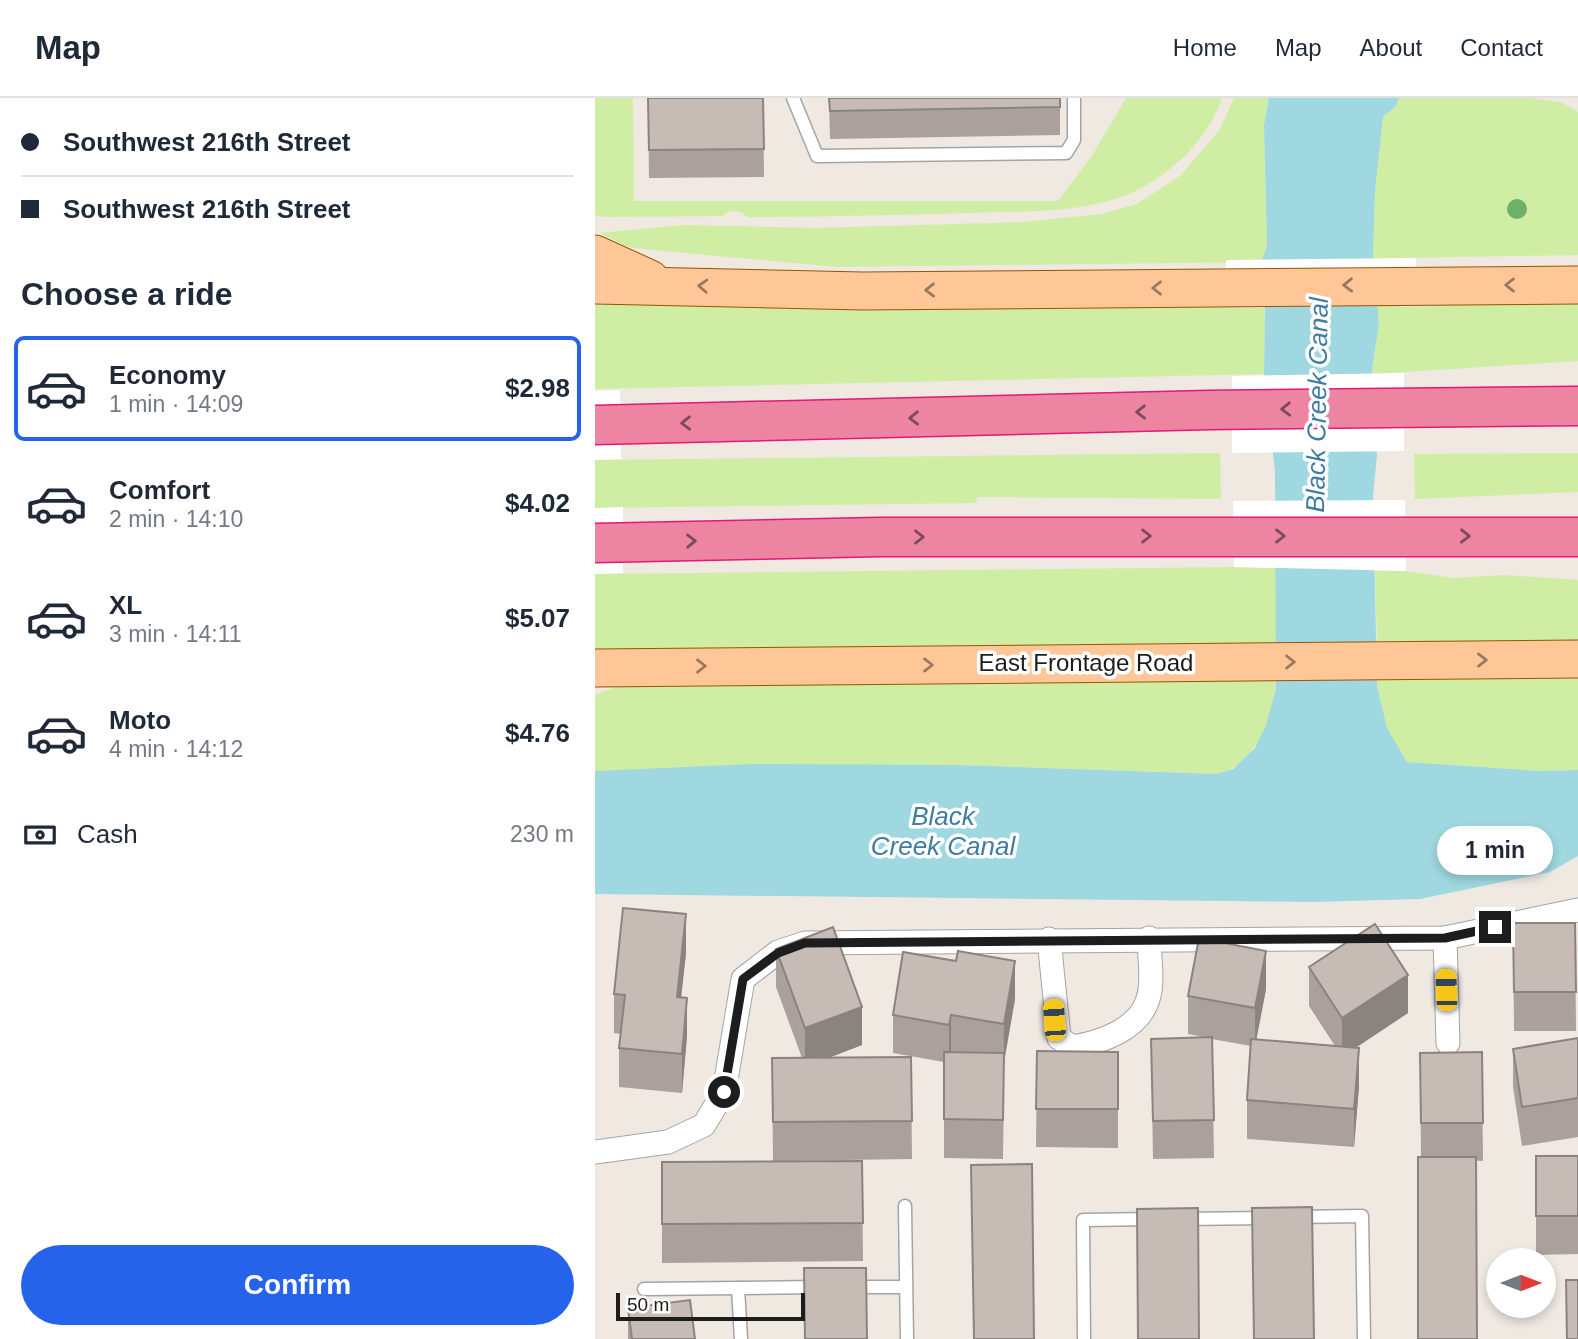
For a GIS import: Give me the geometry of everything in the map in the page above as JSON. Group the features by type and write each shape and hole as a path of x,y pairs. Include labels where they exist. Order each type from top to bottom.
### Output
{"highway":[{"path":"1493,405 1578,395"},
{"path":"608,424 1209,410 1578,406"},
{"path":"609,543 880,537 1578,537"},
{"path":"1501,537 1549,558 1578,560"}],"main road":[{"path":"595,254 664,285"},
{"path":"595,285 863,291 1416,284 1578,285"},
{"name":"East Frontage Road","path":"595,668 1578,659"},
{"path":"595,684 633,667"}],"street":[{"path":"595,1152 668,1142 704,1125 724,1092 743,979 778,953 805,943 1149,938 1445,938 1578,910"},
{"path":"1049,939 1054,1020 1059,1038 1072,1047 1098,1043 1131,1024 1148,1000 1149,938"},
{"path":"1445,938 1448,1043"}],"lane":[{"path":"793,98 817,156 1066,153 1075,140 1074,98"},
{"path":"905,1206 907,1339"},
{"path":"1084,1339 1083,1220 1362,1216 1364,1339"},
{"path":"738,1287 741,1339"},
{"path":"644,1289 906,1287"}],"green space":[{"path":"595,98 633,98 634,201 1058,201 1093,154 1126,98 1222,98 1198,141 1161,176 1133,192 1095,204 1032,211 748,217 741,212 729,211 723,216 604,217 595,215"},
{"path":"1234,98 1269,98 1264,125 1267,247 1261,262 837,267 642,249 625,246 600,233 683,225 814,228 1023,222 1102,214 1137,204 1181,175 1220,129"},
{"path":"1399,98 1529,98 1561,102 1578,112 1578,255 1397,258 1401,307 1578,302 1578,361 1374,374 1372,370 1379,323 1373,255 1375,192 1383,117 1396,106"},
{"path":"595,300 1265,308 1264,374 595,389"},
{"path":"1220,453 1221,499 977,497 976,503 595,508 595,460"},
{"path":"1578,453 1578,492 1415,499 1414,454"},
{"path":"1278,568 1276,646 595,653 595,574"},
{"path":"1375,571 1406,571 1453,578 1504,575 1578,580 1578,645 1421,647 1409,641 1377,641"},
{"path":"1578,673 1578,770 1540,771 1407,762 1387,728 1377,686 1377,680 1419,676"},
{"path":"1230,677 1276,681 1275,695 1267,724 1252,751 1241,762 1216,774 959,765 595,771 595,695 631,681"}],"water":[{"name":"Black Creek Canal","path":"1269,98 1399,98 1396,106 1383,117 1375,192 1373,255 1379,323 1372,370 1377,455 1373,495 1377,686 1387,728 1407,762 1540,771 1578,770 1578,856 1550,872 1420,899 1313,902 595,894 595,771 753,764 959,765 1216,774 1233,769 1255,748 1266,725 1276,689 1275,472 1264,374 1265,308 1261,262 1267,247 1264,125"}],"pier":[{"path":"1416,258 1417,304 1226,305 1226,260"},
{"path":"1404,373 1404,451 1232,453 1232,376"},
{"path":"620,390 621,459 595,460 595,391"},
{"path":"1405,500 1406,571 1234,567 1233,501"},
{"path":"623,507 623,573 595,574 595,508"}],"building":[{"path":"648,98 763,98 764,149 649,150"},
{"path":"829,98 1060,98 1060,107 830,111"},
{"path":"623,908 686,914 677,997 687,998 682,1054 619,1048 625,995 614,994"},
{"path":"1513,923 1575,923 1576,992 1514,992"},
{"path":"1375,924 1408,975 1342,1018 1309,967"},
{"path":"833,927 862,1007 805,1028 776,949"},
{"path":"1199,938 1266,951 1255,1008 1188,996"},
{"path":"958,951 1015,961 1004,1024 951,1015 949,1025 893,1015 903,952 956,961"},
{"path":"1212,1037 1214,1120 1153,1121 1151,1039"},
{"path":"1578,1038 1578,1098 1522,1107 1513,1049"},
{"path":"1251,1039 1359,1048 1354,1109 1247,1100"},
{"path":"1037,1051 1118,1052 1118,1109 1036,1109"},
{"path":"944,1052 1004,1053 1003,1120 944,1119"},
{"path":"1482,1052 1483,1123 1421,1123 1420,1053"},
{"path":"911,1057 912,1121 773,1122 772,1058"},
{"path":"1536,1156 1578,1156 1578,1216 1536,1216"},
{"path":"1418,1157 1476,1157 1477,1339 1418,1339"},
{"path":"862,1161 863,1223 662,1224 662,1162"},
{"path":"1032,1164 1034,1339 974,1339 971,1165"},
{"path":"1312,1207 1314,1339 1254,1339 1252,1208"},
{"path":"1198,1208 1199,1339 1138,1339 1137,1209"},
{"path":"804,1268 866,1268 867,1339 805,1339"},
{"path":"1566,1280 1578,1280 1578,1339 1567,1339"},
{"path":"690,1300 695,1339 632,1339 628,1308"}],"route":[{"path":"724,1092 743,979 778,953 805,943 1445,938 1495,927"}]}
